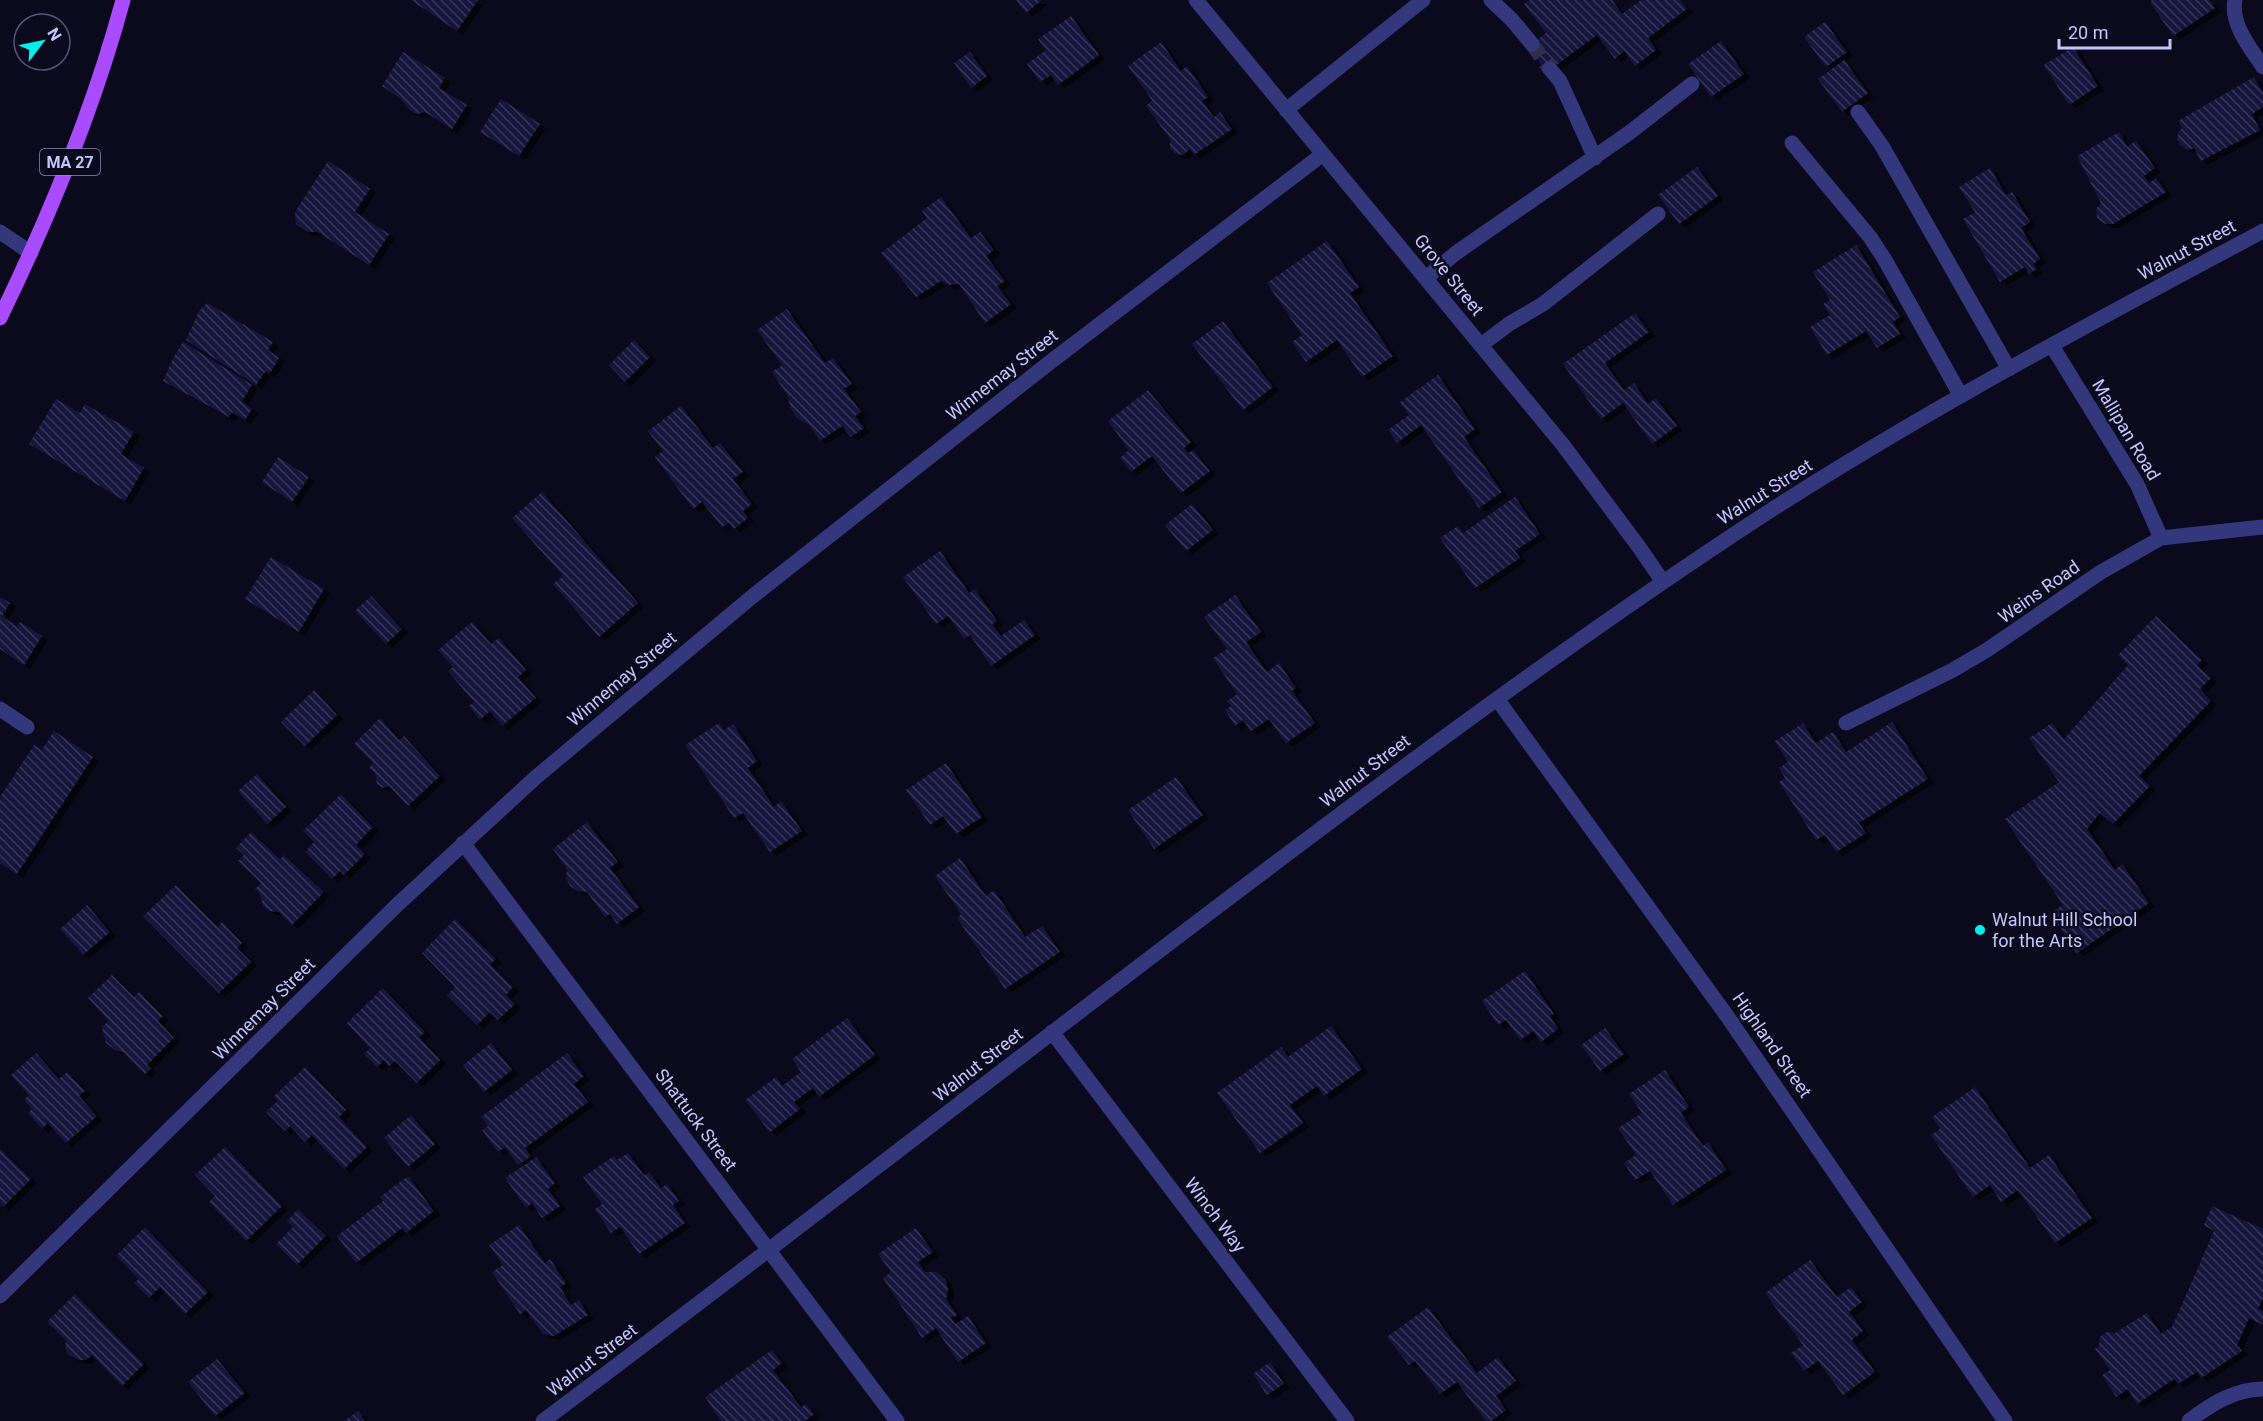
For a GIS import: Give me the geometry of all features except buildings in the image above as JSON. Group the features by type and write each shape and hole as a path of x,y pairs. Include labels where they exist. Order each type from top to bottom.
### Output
{"main road":[{"name":"MA 27","path":"0,318 31,253 77,144 108,56 123,0"}],"street":[{"name":"Grove Street","path":"1196,0 1563,445 1639,546 1663,582"},
{"path":"1286,110 1423,0"},
{"path":"1491,0 1512,20 1532,45"},
{"path":"2235,0 2234,5 2240,30 2263,67"},
{"path":"1550,69 1564,90 1594,158"},
{"path":"1426,278 1456,253 1594,158 1692,84"},
{"path":"1858,112 1887,156 2009,369"},
{"path":"1792,143 1870,237 1961,396"},
{"name":"Winnemay Street","path":"0,1296 389,913 535,778 753,596 1048,363 1323,154"},
{"path":"1481,345 1509,324 1543,304 1658,214"},
{"name":"Walnut Street","path":"543,1421 770,1251 1052,1032 1397,771 1663,582 1806,489 1961,396 2263,231"},
{"path":"0,232 31,253"},
{"name":"Mallipan Road","path":"2052,346 2137,484 2161,538"},
{"name":"Weins Road","path":"1846,723 1987,651 2101,572 2161,538 2263,527"},
{"name":"Highland Street","path":"1497,699 1727,1016 2005,1421"},
{"path":"0,709 27,727"},
{"name":"Shattuck Street","path":"463,843 897,1421"},
{"name":"Winch Way","path":"1052,1032 1347,1421"},
{"path":"2189,1421 2229,1395 2263,1389"}],"tunnel":[{"path":"1532,44 1550,69"}],"place":[{"name":"Walnut Hill School for the Arts","path":"1980,930"}]}
